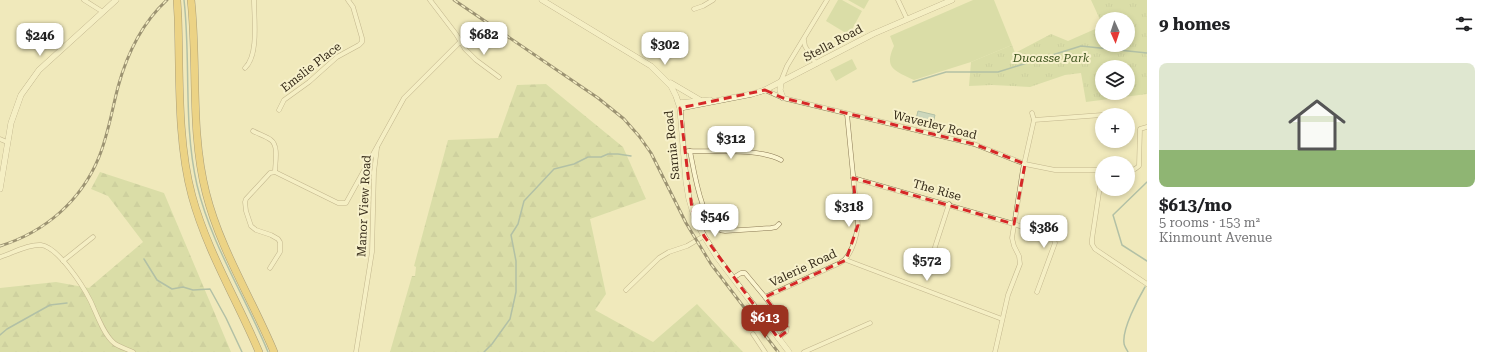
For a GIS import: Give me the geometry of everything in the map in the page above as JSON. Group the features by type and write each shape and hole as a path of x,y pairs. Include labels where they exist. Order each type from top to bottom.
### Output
{"highway":[{"path":"177,0 182,134 184,154 192,194 210,248 259,352"},
{"path":"191,0 197,134 201,172 212,213 223,242 274,352"}],"main road":[{"path":"0,189 7,142 16,108 30,82 43,66 116,0"},
{"name":"Sarnia Road","path":"542,0 637,56 666,79 674,91 679,106 689,199 695,219 717,257 789,352"},
{"name":"Stella Road","path":"679,106 722,100 765,90 873,34 952,0"},
{"path":"666,79 686,93 700,100"},
{"path":"781,82 780,90 783,98"},
{"name":"Stella Road","path":"679,106 700,100 722,100"}],"street":[{"path":"84,0 103,12"},
{"path":"245,68 249,64 254,51 254,0"},
{"name":"Emslie Place","path":"279,110 284,100 309,82 337,57 361,44 362,38 353,7 348,0"},
{"path":"430,0 456,34 460,42 476,60 499,77"},
{"path":"694,8 703,6 713,0"},
{"path":"781,82 787,66 827,0"},
{"path":"898,0 906,20"},
{"path":"804,39 805,46 816,64"},
{"name":"Manor View Road","path":"356,352 372,252 374,172 377,146 408,94 460,42"},
{"name":"Waverley Road","path":"765,90 783,98 974,144 1025,164 1054,170 1095,170"},
{"path":"995,352 1008,295 1020,264 1019,256 1013,242 1014,224 1034,120 1032,113"},
{"name":"Valerie Road","path":"765,297 846,260 856,237 858,225 847,114"},
{"path":"1034,120 1095,116"},
{"path":"1135,169 1139,166 1140,129 1147,127"},
{"path":"253,131 272,142 276,153 275,172"},
{"path":"0,139 7,142"},
{"path":"270,268 280,252 280,242 271,235 256,230 251,226 244,202 246,199 270,173 275,172 338,203 346,203 377,146"},
{"path":"684,151 756,153 781,160"},
{"path":"690,151 696,186 707,217 715,227 722,231 732,231 771,228 776,227 779,224"},
{"name":"The Rise","path":"853,178 950,204 1014,224 1052,238 1055,243 1037,292"},
{"path":"1098,196 1092,244 1095,249 1147,284"},
{"path":"935,247 950,204"},
{"path":"626,290 659,258 669,252 687,246 704,236"},
{"path":"63,261 93,237"},
{"path":"0,257 28,247 41,245 50,248 63,261 85,291 110,338 119,346 133,352"},
{"path":"846,260 1002,319"},
{"name":"Valerie Road","path":"733,278 741,273 745,273 765,297 787,328 786,332 778,338"},
{"path":"804,352 870,323"},
{"path":"753,334 765,352"}],"highlighted area":[{"path":"765,90 783,98 974,144 1025,164 1014,224 853,178 858,225 846,260 765,297 787,327 786,332 778,338 704,236 692,209 680,108"}],"green space":[{"path":"838,0 842,0 862,11 849,35 826,21"},
{"path":"848,0 869,0 864,9"},
{"path":"973,0 994,0 1012,45 971,62 914,80 893,68 890,60 894,46 890,36"},
{"name":"Ducasse Park","path":"1091,0 1147,0 1147,94 1135,96 1135,60 1095,60 1095,100 1101,100 1086,102 1081,73 1065,75 1030,87 992,85 969,86 971,62 1012,45 1015,53 1051,34 1068,41 1095,29 1095,52 1135,52 1135,12 1096,12"},
{"path":"852,59 857,69 836,81 830,70"},
{"path":"546,84 623,147 646,199 590,219 606,294 595,310 653,342 697,304 743,352 390,352 412,276 415,276 416,267 414,266 448,140 498,138 517,85"},
{"path":"100,172 164,193 231,352 0,352 0,288 56,282 89,288 143,242 108,196 91,189"}],"water":[{"path":"918,111 935,115 933,123 916,119"}],"waterway":[{"path":"184,0 190,139 197,185 211,228 268,352"},
{"path":"913,82 946,72 998,72 1081,46 1147,53"},
{"path":"484,352 492,344 510,319 516,292 516,261 511,235 518,224 524,201 554,169 574,164 588,157 601,157 608,154 631,156"},
{"path":"1147,182 1113,215 1122,245 1147,261"},
{"path":"144,259 157,280 172,289 183,287 193,290 210,289 242,352"},
{"path":"1128,352 1124,344 1125,330 1131,314 1145,287"},
{"path":"0,335 7,329 50,305 67,303"}],"railway":[{"path":"0,246 16,240 46,223 60,213 82,188 102,149 118,87 131,51 136,40 150,19 167,0"},
{"path":"454,0 598,98 624,119 651,153 686,223 711,264 778,352"}]}
